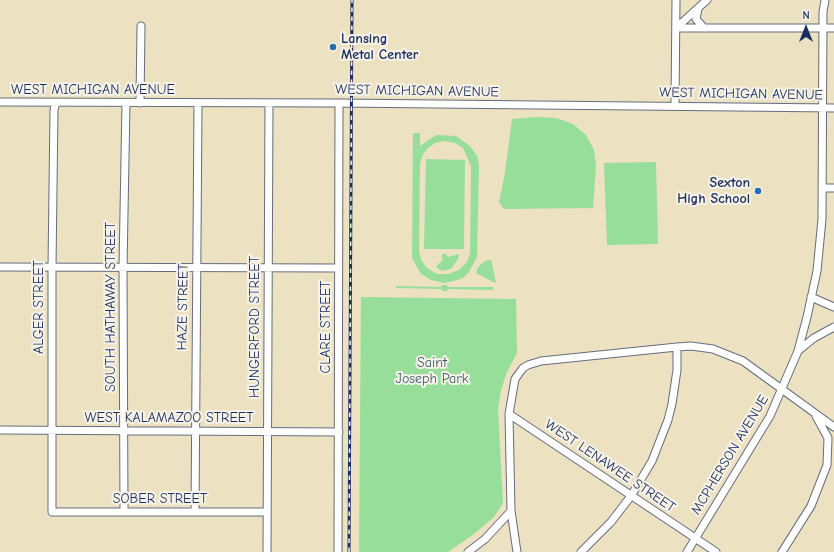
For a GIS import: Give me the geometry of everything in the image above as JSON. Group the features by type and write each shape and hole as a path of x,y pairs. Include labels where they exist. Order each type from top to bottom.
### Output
{"street":[{"path":"675,106 676,0"},
{"path":"676,28 707,0"},
{"name":"MCPHERSON AVENUE","path":"687,552 757,439 782,390 798,351 811,297 820,243 822,188 822,29 825,0"},
{"path":"698,8 696,19 704,28"},
{"path":"140,103 141,26"},
{"path":"676,28 834,28"},
{"name":"WEST MICHIGAN AVENUE","path":"0,102 339,102 834,108"},
{"name":"ALGER STREET","path":"52,512 52,267 54,110 56,102"},
{"name":"CLARE STREET","path":"338,552 339,102"},
{"name":"SOUTH HATHAWAY STREET","path":"124,512 123,268 126,103"},
{"name":"HAZE STREET","path":"195,512 198,103"},
{"name":"HUNGERFORD STREET","path":"267,552 269,103"},
{"path":"822,188 834,188"},
{"path":"0,267 338,268"},
{"path":"811,297 834,307"},
{"path":"798,351 814,338 834,327"},
{"path":"581,552 610,522 631,496 652,461 668,420 677,370 677,347"},
{"path":"516,552 511,511 509,414 515,379 522,368 528,365 542,361 677,347 702,347 729,354 753,368 834,427"},
{"name":"WEST LENAWEE STREET","path":"509,414 716,552"},
{"path":"782,552 806,515 818,491 827,465 831,444 815,414"},
{"name":"WEST KALAMAZOO STREET","path":"0,430 338,432"},
{"path":"468,552 485,539 511,511"},
{"name":"SOBER STREET","path":"52,512 267,512"}],"green space":[{"path":"537,117 556,118 573,124 586,135 594,150 596,166 593,208 504,209 499,202 505,173 512,119"},
{"path":"413,133 420,133 420,146 436,135 456,136 470,146 477,156 479,165 477,257 469,272 463,278 444,283 431,280 421,274 412,258","holes":["444,141 455,143 463,148 471,166 470,253 467,262 459,270 449,274 437,274 427,268 421,260 419,250 420,164 423,154 435,143"]},
{"path":"426,159 465,160 464,249 424,249"},
{"path":"656,162 658,244 607,245 604,163"},
{"path":"445,253 448,257 459,254 458,259 451,269 442,271 436,267 443,259 441,256"},
{"path":"491,260 495,283 476,273 478,267 485,261"},
{"path":"442,285 447,285 448,287 493,287 493,290 448,289 447,291 442,291 442,289 396,288 396,286 441,287"},
{"name":"Saint Joseph Park","path":"361,297 516,299 517,353 507,372 501,390 498,410 503,503 494,517 474,534 448,552 359,552"}],"railway":[{"path":"349,552 352,0"}],"place":[{"name":"Lansing Metal Center","path":"333,47"},
{"name":"Sexton High School","path":"758,191"}]}
